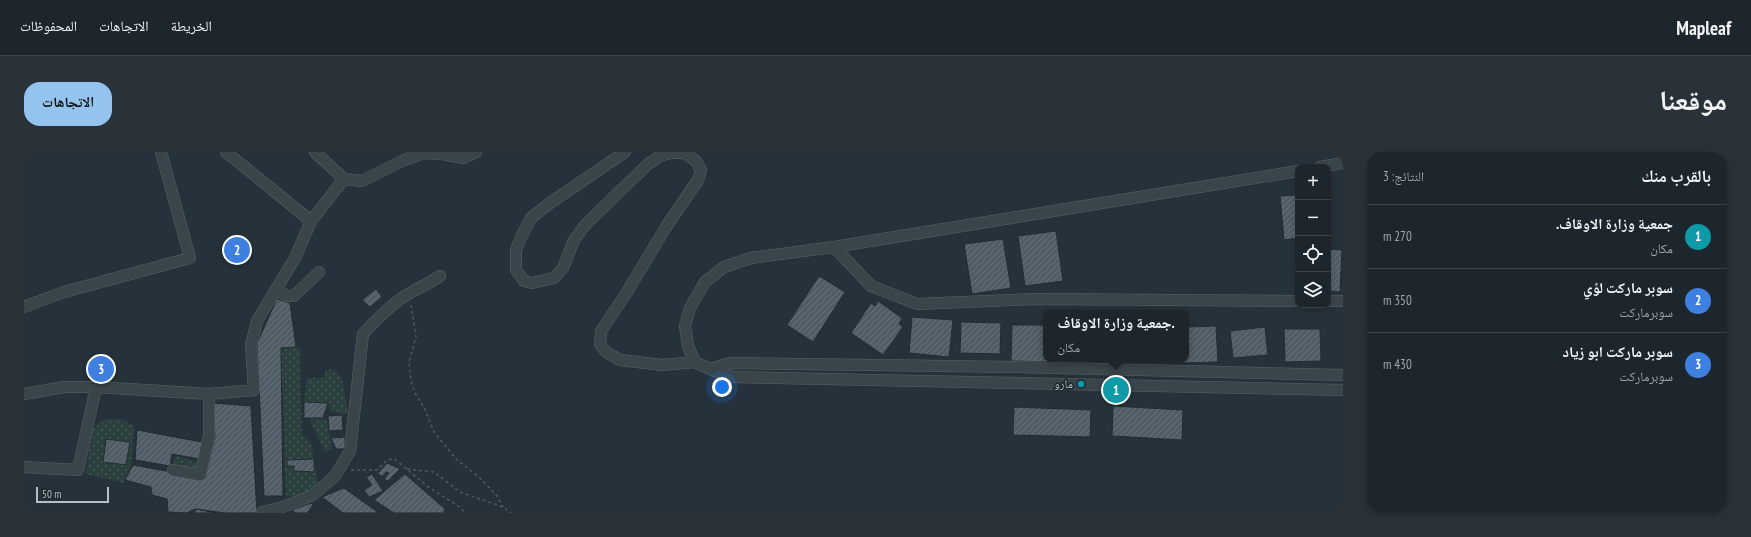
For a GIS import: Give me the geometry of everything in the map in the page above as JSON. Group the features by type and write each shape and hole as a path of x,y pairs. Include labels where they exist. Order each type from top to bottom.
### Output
{"street":[{"path":"24,307 64,292 190,258 161,152"},
{"path":"226,152 310,221"},
{"path":"315,152 344,179 362,180 404,160 424,153 442,154 463,158 476,152"},
{"path":"625,152 550,203 531,218 516,250 516,270 524,281 532,283 554,278 563,268 574,240 586,224 648,164 660,156 670,153 684,153 696,161 701,170 698,180 666,227 627,292 601,331 600,344 606,352 620,360 662,366 695,362 732,377 1343,390"},
{"path":"1331,165 1343,163"},
{"path":"695,362 688,346 685,326 690,308 705,282 724,267 751,258 834,247 1295,171"},
{"path":"24,394 64,387 96,387 209,394 254,390 251,345 258,321 295,258 310,221 344,179"},
{"path":"834,247 871,286 917,304 1036,299 1295,301"},
{"path":"276,289 288,296 294,296 319,272"},
{"path":"262,512 280,508 313,494 335,476 350,451 363,334 373,323 409,293 428,285 440,276"},
{"path":"1331,301 1343,301"},
{"path":"710,369 730,363 1016,367 1343,375"},
{"path":"24,467 78,470 96,387"},
{"path":"173,470 200,475 209,436 209,394"}],"path":[{"path":"409,293 416,337 410,362 411,381 415,393 426,409 434,432 456,459 478,477 497,496 503,507"},
{"path":"335,476 354,469 377,470 388,459 396,460 427,486 458,506 466,513"},
{"path":"407,469 434,472 460,492 503,507 512,513"}],"green space":[{"path":"281,348 300,348 302,435 311,442 318,485 302,495 286,496"},
{"path":"325,370 335,370 342,378 348,414 331,412 328,403 304,402 307,378 325,378"},
{"path":"309,418 326,419 332,449 325,452"},
{"path":"105,419 121,419 134,426 132,461 124,483 86,474 92,430"},
{"path":"176,455 199,463 195,470 173,466"}],"building":[{"path":"1295,195 1295,238 1284,240 1280,196"},
{"path":"1056,231 1063,281 1025,286 1018,236"},
{"path":"1003,239 1011,288 972,294 964,244"},
{"path":"1331,249 1342,250 1340,292 1331,291"},
{"path":"819,276 845,292 813,342 787,325"},
{"path":"376,289 382,297 370,307 362,300"},
{"path":"277,299 290,303 296,347 281,348 283,496 264,496 257,343"},
{"path":"878,301 902,318 899,324 903,327 883,355 851,333 871,303 875,306"},
{"path":"912,317 953,320 949,357 909,353"},
{"path":"961,322 1001,323 1000,354 960,353"},
{"path":"1012,325 1043,325 1043,362 1011,361"},
{"path":"1216,326 1218,362 1184,363 1189,362 1189,327"},
{"path":"1265,327 1268,355 1233,358 1230,331"},
{"path":"1284,329 1320,329 1321,361 1285,362"},
{"path":"304,402 328,403 323,418 304,418"},
{"path":"213,403 251,406 257,513 225,513 196,509 186,513 168,512 167,499 152,495 151,487 125,480 133,465 205,478 215,436"},
{"path":"1113,406 1183,410 1182,440 1112,436"},
{"path":"1014,407 1091,410 1090,437 1013,435"},
{"path":"342,415 343,430 329,431 328,416"},
{"path":"137,430 202,442 199,459 172,454 170,466 135,460"},
{"path":"345,437 345,449 336,449 331,438"},
{"path":"106,439 130,442 126,465 103,462"},
{"path":"314,459 314,472 294,471 294,466 287,466 287,460"},
{"path":"387,463 400,469 388,481 384,479 389,473 386,472 382,477 378,473"},
{"path":"372,474 383,491 369,497 364,490 372,485 366,477"},
{"path":"405,474 445,509 444,513 394,513 374,500"},
{"path":"344,488 379,513 343,513 322,497"},
{"path":"311,503 313,505 307,513 296,513 292,510"},
{"path":"196,509 216,513 194,513"}],"place":[{"name":"سوبر ماركت لؤي","path":"237,250"},
{"name":"سوبر ماركت ابو زياد","path":"101,369"},
{"name":"مارو","path":"1081,384"},
{"name":"جمعية وزارة الاوقاف.","path":"1116,390"}]}
